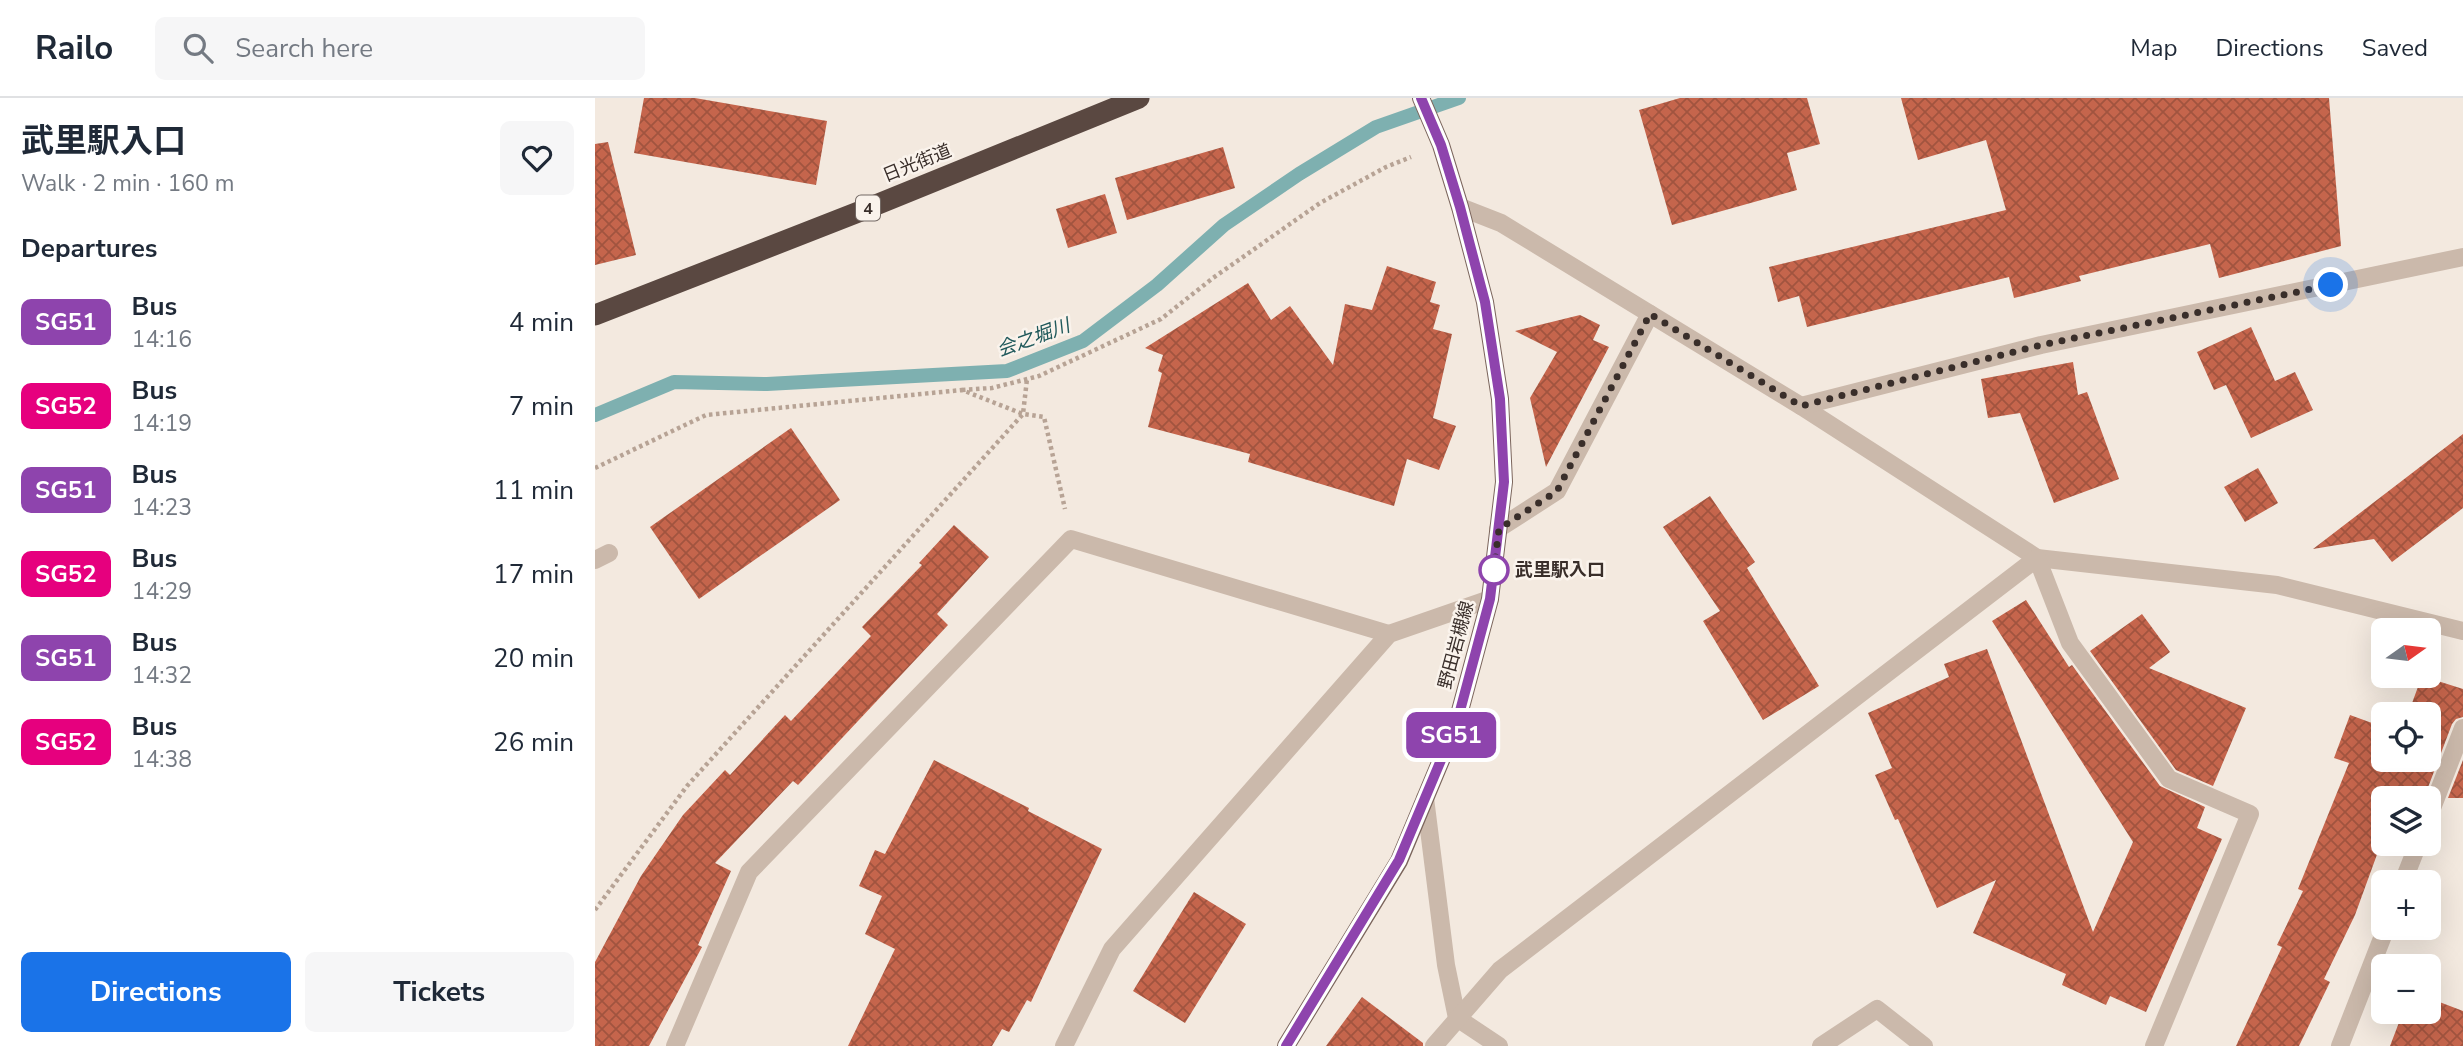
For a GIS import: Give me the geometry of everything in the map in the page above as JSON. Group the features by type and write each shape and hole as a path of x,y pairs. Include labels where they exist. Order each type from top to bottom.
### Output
{"highway":[{"name":"日光街道","path":"595,315 1139,98"}],"main road":[{"name":"野田岩槻線","path":"1286,1046 1399,860 1457,722 1490,599 1504,482 1500,399 1485,302 1441,145 1421,98"}],"street":[{"path":"1460,207 1501,223 1801,406 2037,558 2277,585 2463,631"},
{"path":"1801,406 2041,345 2463,257"},
{"path":"1499,529 1557,491 1650,314"},
{"path":"675,1046 749,872 1071,540 1389,634"},
{"path":"1434,1046 1500,970 2037,558"},
{"path":"2037,558 2070,643 2169,779 2250,814 2154,1046"},
{"path":"1064,1046 1112,949 1389,634 1490,599"},
{"path":"2441,786 2463,728"},
{"path":"1425,798 1446,965 1457,1018 1499,1046"},
{"path":"2340,1046 2381,940"},
{"path":"1821,1046 1877,1009 1924,1046"}],"path":[{"path":"595,468 706,415 992,387 1039,376 1161,319 1213,278 1320,203 1386,167 1441,145"},
{"path":"595,911 687,786 1023,414 1027,379"},
{"path":"962,390 1023,414 1044,417 1071,540"}],"building":[{"path":"644,98 695,98 827,121 816,185 634,153"},
{"path":"1680,98 1807,98 1820,144 1787,153 1797,190 1672,225 1639,110"},
{"path":"1901,98 2329,98 2341,246 2219,278 2210,244 2079,276 2081,281 2014,298 2009,277 1807,327 1799,296 1778,302 1769,267 2006,210 1986,140 1918,160"},
{"path":"608,142 636,255 595,265 595,144"},
{"path":"1223,147 1235,188 1127,220 1115,178"},
{"path":"1105,194 1117,233 1068,248 1056,209"},
{"path":"1387,266 1436,282 1430,302 1440,305 1433,329 1452,334 1433,418 1456,426 1439,470 1407,459 1394,506 1248,462 1250,454 1148,427 1162,373 1158,371 1163,355 1145,348 1248,283 1271,320 1290,306 1333,365 1345,304 1372,310"},
{"path":"1580,315 1600,325 1593,340 1609,347 1546,467 1530,398 1557,352 1515,331"},
{"path":"2251,327 2275,381 2295,372 2313,410 2251,438 2226,385 2214,390 2197,352"},
{"path":"2073,362 2078,395 2087,392 2119,479 2054,503 2020,413 1988,418 1981,379"},
{"path":"791,428 840,500 699,599 650,527"},
{"path":"2463,434 2463,508 2392,562 2374,539 2313,549"},
{"path":"2258,468 2278,503 2245,522 2224,487"},
{"path":"1710,496 1755,562 1747,568 1819,686 1763,720 1703,621 1720,611 1663,527"},
{"path":"954,525 989,557 937,614 948,625 798,785 793,781 715,863 731,871 698,945 702,947 649,1046 595,1046 595,962 641,876 683,815 725,770 730,775 785,715 791,721 871,636 862,627 922,565 919,563"},
{"path":"2026,600 2069,667 2072,665 2160,786 2205,807 2197,828 2222,839 2146,1012 2110,996 2106,1005 2062,985 2066,974 1973,933 1996,880 1937,908 1898,819 1895,820 1875,775 1892,768 1868,713 1949,677 1944,664 1987,649 2093,932 2133,842 1992,621"},
{"path":"2142,614 2170,652 2149,668 2246,708 2213,786 2176,770 2090,651"},
{"path":"2441,682 2463,689 2463,717 2452,724 2441,753 2441,702 2412,702 2418,688 2441,688"},
{"path":"2350,715 2371,723 2371,772 2434,772 2429,786 2371,786 2371,856 2376,856 2355,915 2324,979 2330,982 2299,1046 2236,1046 2282,947 2277,945 2303,891 2298,889 2349,763 2334,758"},
{"path":"934,760 1102,849 1031,1002 1027,1000 1009,1032 1002,1029 992,1046 848,1046 895,949 865,934 882,896 859,886 875,850 885,854"},
{"path":"2463,760 2463,798 2448,798"},
{"path":"1194,892 1246,924 1185,1023 1133,991"},
{"path":"1362,997 1423,1043 1423,1046 1326,1046"},
{"path":"2441,1003 2463,1011 2463,1046 2390,1046 2398,1024 2441,1024"}],"waterway":[{"name":"会之堀川","path":"595,415 674,382 767,384 1007,371 1083,341 1157,285 1224,225 1299,174 1376,127 1459,98"}],"bus line":[{"name":"SG51","path":"1286,1046 1399,860 1457,722 1490,599 1504,482 1500,399 1485,302 1441,145 1421,98"}],"place":[{"name":"武里駅入口","path":"1494,570"}],"route":[{"path":"1494,570 1493,576 1499,529 1557,491 1650,314 1801,406 2041,345 2331,285"}]}
